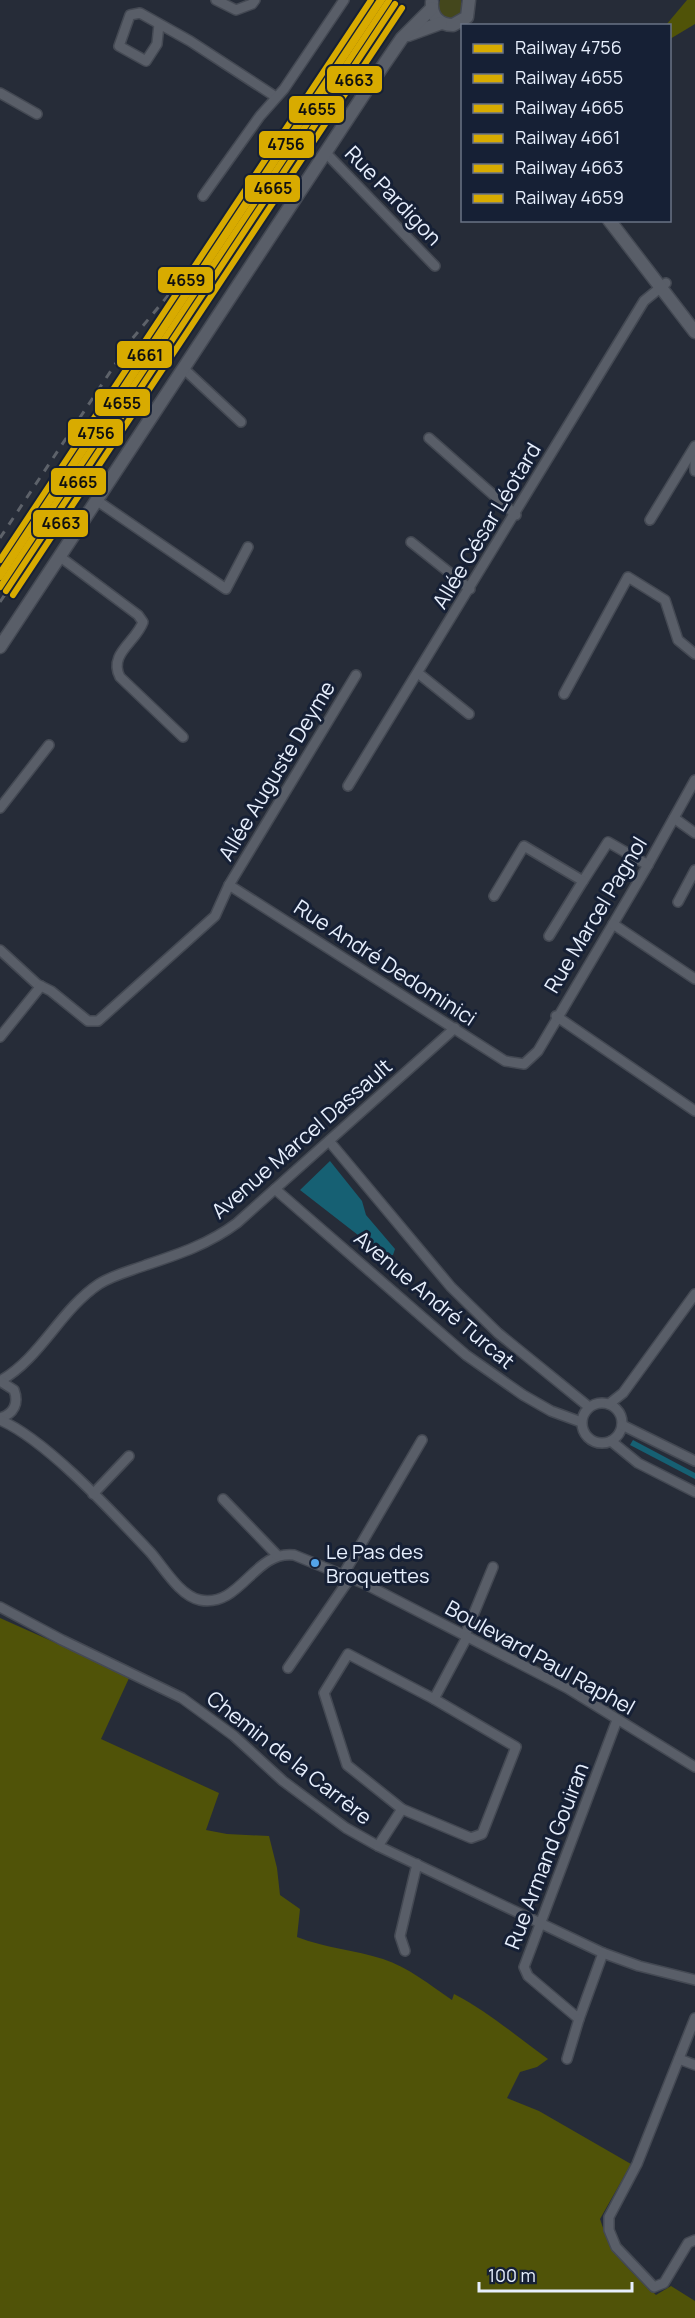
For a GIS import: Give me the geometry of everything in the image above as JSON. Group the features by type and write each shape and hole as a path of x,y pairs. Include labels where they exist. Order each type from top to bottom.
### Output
{"street":[{"path":"216,0 236,10 252,4 255,0"},
{"path":"203,196 344,0"},
{"path":"431,3 435,17 452,27"},
{"path":"0,647 402,38 431,3"},
{"path":"402,38 452,27 463,21 469,6"},
{"path":"469,6 474,24"},
{"path":"159,24 157,44 146,61 119,46 130,15 140,14 159,24 276,97"},
{"path":"0,93 38,114"},
{"name":"Rue Pardigon","path":"326,152 435,266"},
{"path":"611,222 693,321"},
{"path":"619,222 663,285"},
{"name":"Allée César Léotard","path":"348,786 516,515 644,301 663,285"},
{"path":"183,368 242,422"},
{"path":"429,438 516,515"},
{"path":"695,446 695,471"},
{"path":"650,519 695,446"},
{"path":"96,500 225,589 248,547"},
{"path":"411,542 470,589"},
{"path":"59,556 138,615 143,622 140,630 119,656 117,670 120,677 183,737"},
{"path":"564,694 628,577 665,600 678,640 695,654"},
{"path":"418,673 469,714"},
{"name":"Allée Auguste Deyme","path":"0,950 41,986 88,1021 98,1021 218,912 229,885 356,675"},
{"path":"0,808 49,745"},
{"name":"Rue Marcel Pagnol","path":"524,1064 534,1056 648,865 695,780"},
{"path":"674,818 695,833"},
{"path":"549,936 608,842 648,865"},
{"path":"494,896 524,846 583,881"},
{"path":"678,902 695,870"},
{"name":"Rue André Dedominici","path":"229,885 505,1061 524,1064"},
{"path":"613,924 695,979"},
{"path":"0,1037 41,986"},
{"path":"556,1016 695,1111"},
{"name":"Avenue Marcel Dassault","path":"0,1381 23,1365 75,1305 96,1286 119,1274 212,1240 237,1222 455,1028"},
{"name":"Avenue André Turcat","path":"329,1141 451,1287 498,1333 588,1407"},
{"name":"Avenue André Turcat","path":"275,1189 466,1355 523,1395 551,1411 581,1422"},
{"path":"609,1404 623,1393 695,1294"},
{"name":"Avenue Marcel Dassault","path":"14,1390 23,1365"},
{"path":"0,1381 14,1390 15,1408 22,1433"},
{"path":"619,1412 609,1404 602,1402 588,1407 581,1422 584,1433 593,1442 611,1441 617,1437 622,1425 619,1412 623,1393"},
{"path":"0,1419 15,1408"},
{"path":"0,1419 22,1433 93,1494 184,1592 197,1600 219,1600 241,1584 268,1558 277,1555 224,1499"},
{"path":"622,1425 695,1461"},
{"path":"288,1668 346,1576 422,1440"},
{"path":"611,1441 638,1463 695,1492"},
{"path":"93,1494 129,1456"},
{"name":"Boulevard Paul Raphel","path":"277,1555 294,1555 346,1576 466,1636 567,1689 695,1767"},
{"path":"434,1699 466,1636 493,1568"},
{"name":"Chemin de la Carrère","path":"0,1607 182,1698 234,1736 283,1781 346,1828 378,1846 603,1953 639,1966 695,1980"},
{"path":"348,1654 434,1699 516,1747 482,1834 471,1838 402,1809 347,1765 324,1693 348,1654"},
{"name":"Rue Armand Gouiran","path":"579,2019 528,1976 524,1967 617,1720"},
{"path":"378,1846 402,1809"},
{"path":"405,1951 400,1936 417,1864"},
{"path":"567,2059 603,1953"},
{"path":"695,2018 637,2164 609,2217 609,2230 616,2247 654,2287 664,2283 688,2243 695,2240"},
{"path":"679,2059 695,2066"}],"green space":[{"path":"440,0 461,0 462,13 451,20 443,17 438,10"}],"shaded area":[{"path":"687,0 695,0 695,24 671,38 671,24 667,24"},
{"path":"0,1618 130,1676 101,1739 219,1793 206,1830 227,1834 269,1836 277,1868 280,1895 300,1909 297,1937 392,1962 452,2000 454,1994 479,2009 548,2059 537,2067 520,2072 507,2098 539,2111 631,2164 600,2219 605,2232 622,2261 656,2295 671,2286 695,2301 695,2318 0,2318"}],"water":[{"path":"330,1161 362,1201 366,1215 395,1249 393,1255 385,1256 300,1190"},
{"path":"633,1440 695,1473 695,1479 630,1445"}],"railway":[{"path":"0,563 225,225"},
{"path":"0,538 132,339 171,292"},
{"path":"0,602 81,480 146,367"}],"rail line":[{"name":"4659","path":"0,560 371,0"},
{"name":"4661","path":"0,573 380,0"},
{"name":"4756","path":"0,577 382,0"},
{"name":"4655","path":"0,587 389,0"},
{"name":"4665","path":"6,591 395,4"},
{"name":"4663","path":"13,595 402,8"}],"place":[{"name":"Le Pas des Broquettes","path":"315,1563"}]}
